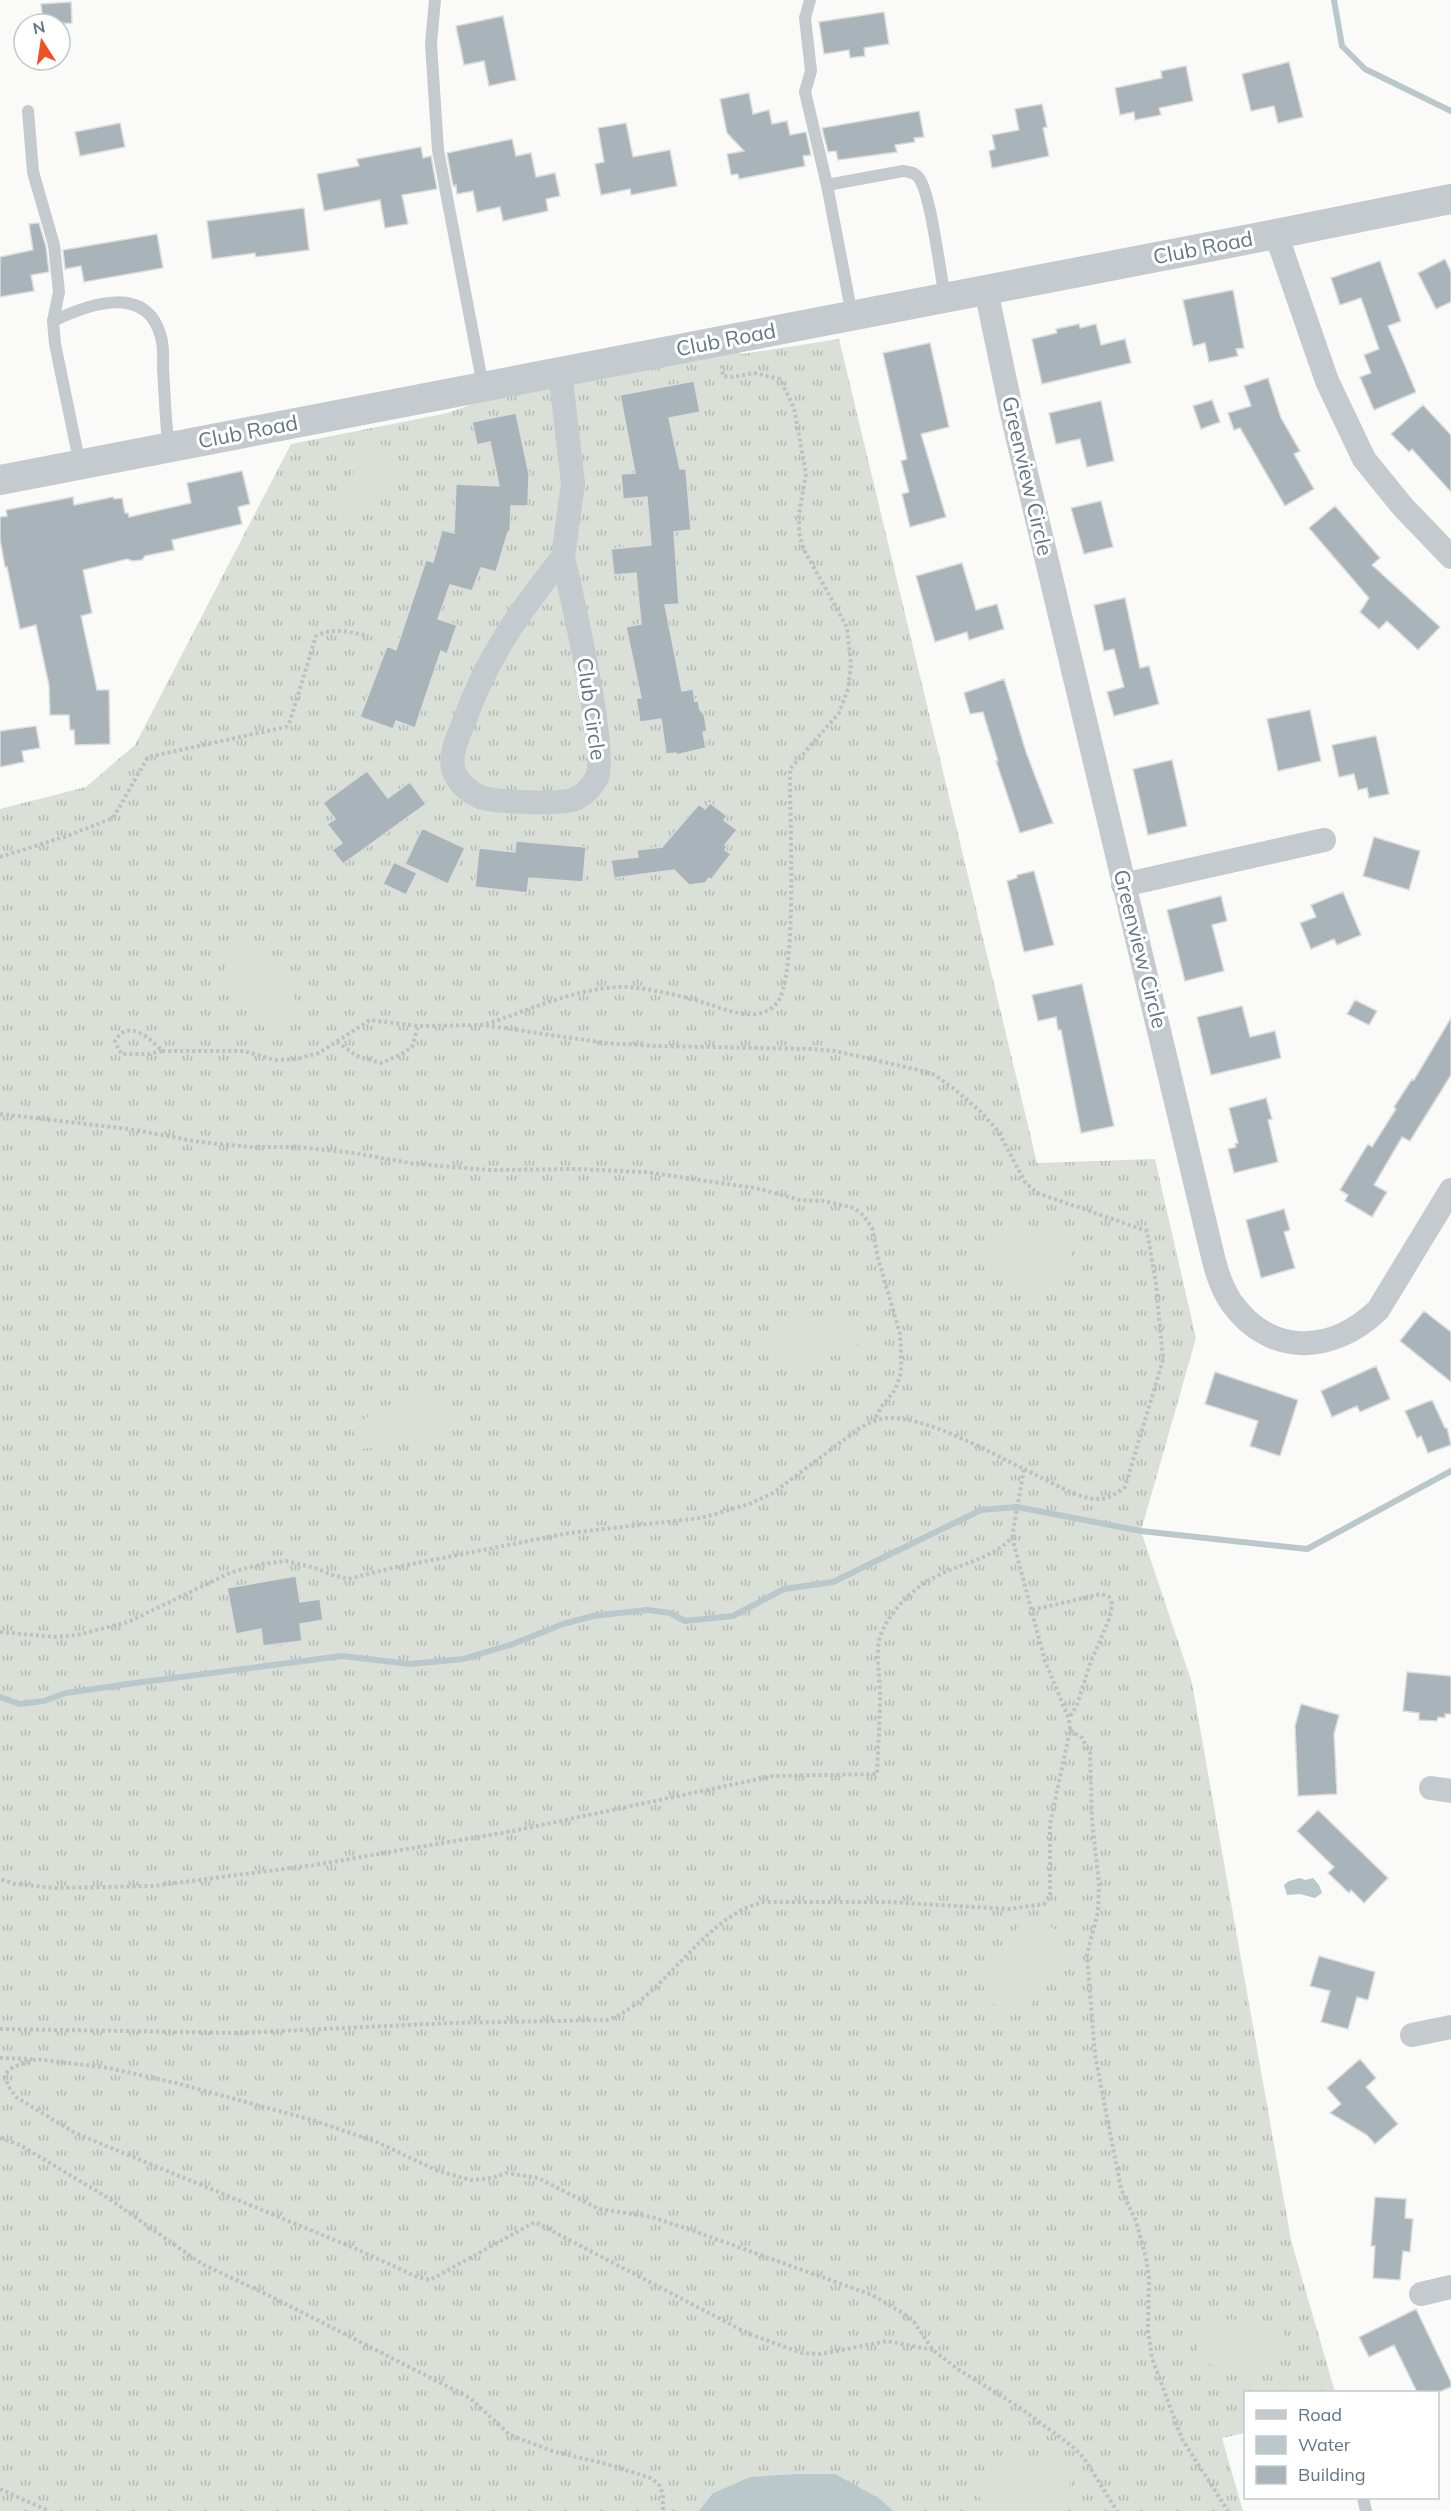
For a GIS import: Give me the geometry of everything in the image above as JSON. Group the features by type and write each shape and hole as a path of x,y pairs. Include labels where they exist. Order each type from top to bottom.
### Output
{"street":[{"name":"Club Road","path":"0,480 1276,234 1451,198"},
{"path":"1276,234 1328,381 1364,459 1403,507 1451,556"},
{"name":"Greenview Circle","path":"986,290 1012,414 1123,885 1219,1278 1231,1301 1245,1318 1262,1331 1282,1341 1305,1344 1328,1341 1362,1326 1378,1310 1451,1190"},
{"name":"Club Circle","path":"560,372 573,483 563,557 594,715 600,765 597,778 586,792 575,799 563,802 491,800 478,796 467,790 453,770 452,758 457,739 477,685 490,660 528,602 563,557"},
{"path":"1123,885 1324,840"},
{"path":"1412,2035 1451,2027"},
{"path":"1421,2294 1451,2287"}],"lane":[{"path":"435,0 431,44 438,150 483,387"},
{"path":"810,0 805,18 811,71 805,92 827,185 852,316"},
{"path":"28,111 33,172 54,245 59,292 53,321 55,344 80,465"},
{"path":"827,185 903,171 913,172 919,178 925,195 945,298"},
{"path":"53,321 94,305 129,303 141,306 149,312 162,338 169,447"}],"path":[{"path":"483,1025 519,1014 557,998 618,987 642,988 665,993 742,1014 757,1013 776,1006 785,988 790,943 790,769 839,713 848,689 851,664 849,643 847,627 803,548 799,532 799,514 806,474 794,408 780,379 754,373 733,377 723,376 719,342"},
{"path":"0,857 67,836 113,818 148,757 286,727 316,636 324,631 343,631 368,636"},
{"path":"0,1632 55,1637 77,1635 128,1622 232,1572 262,1564 285,1561 348,1579 392,1568 569,1533 700,1518 749,1504 773,1493 861,1427 889,1418 915,1422 956,1437 1087,1498 1099,1500 1113,1496 1125,1487 1163,1360 1156,1284 1147,1231 1037,1193 1025,1182 998,1131 980,1111 953,1088 935,1076 919,1070 819,1049 606,1043 483,1025 418,1026 370,1020 319,1053 296,1059 275,1060 244,1051 162,1051 149,1054 121,1054 115,1041 119,1034 126,1030 136,1031 151,1039 162,1051"},
{"path":"337,1042 357,1056 381,1063 412,1047 418,1026"},
{"path":"0,1114 129,1129 200,1142 250,1147 297,1147 354,1153 415,1164 490,1170 579,1169 645,1172 755,1188 800,1200 824,1201 854,1208 863,1215 872,1228 902,1349 901,1372 896,1390 881,1407 874,1421"},
{"path":"0,2028 239,2033 451,2023 608,2020 621,2015 729,1918 749,1905 764,1902 888,1902 1009,1909 1044,1904 1050,1897 1050,1824 1070,1730 1069,1719 1045,1661 1012,1537 1024,1469"},
{"path":"0,1879 15,1884 55,1888 153,1886 314,1865 513,1831 773,1776 877,1774 880,1735 879,1641 888,1621 902,1602 932,1579 987,1555 1006,1545 1012,1537"},
{"path":"1032,1610 1101,1594 1109,1597 1112,1604 1110,1617 1090,1664 1077,1705 1069,1719"},
{"path":"1070,1730 1082,1738 1090,1753 1098,1912 1086,1954 1095,2055 1121,2189 1136,2221 1146,2258 1149,2277 1148,2331 1152,2358 1182,2439 1228,2511"},
{"path":"0,2058 36,2059 109,2068 280,2111 377,2142 438,2171 471,2180 492,2178 506,2173 538,2178 599,2209 652,2217 872,2295 914,2322 933,2350 959,2370 1019,2407 1072,2446 1084,2458 1117,2511"},
{"path":"36,2059 12,2067 5,2074 8,2086 27,2106 75,2133 415,2276 430,2280 535,2222 740,2329 776,2345 802,2353 821,2354 887,2341 933,2350"},
{"path":"0,2138 20,2145 105,2196 202,2264 470,2398 510,2435 555,2452 603,2463 651,2478 659,2484 663,2494 663,2511"},
{"path":"0,2489 49,2511"}],"green space":[{"path":"839,339 1037,1163 1155,1159 1196,1338 1141,1531 1192,1683 1291,2240 1335,2391 1244,2391 1244,2433 1222,2438 1243,2511 0,2511 0,809 86,787 135,745 291,444 448,413 560,372 719,342 742,354"},
{"path":"377,443 391,448 406,470 400,480 354,520 342,521 335,513 336,501 356,468 359,456 367,447"},
{"path":"240,941 252,942 263,947 280,964 291,986 298,1009 291,1020 278,1030 265,1027 252,1015 245,1006 246,995 225,970 226,955 231,946"},
{"path":"1058,1234 1068,1247 1072,1258 1071,1267 1058,1281 1022,1292 995,1270 991,1255 996,1236"},
{"path":"820,1316 847,1318 859,1328 858,1343 852,1353 780,1364 767,1351 769,1334 777,1327"},
{"path":"421,1394 445,1406 451,1416 451,1430 438,1439 429,1441 415,1439 386,1447 362,1449 355,1438 355,1424 406,1396"},
{"path":"1024,1922 1044,1923 1060,1932 1063,1947 1055,1964 1041,1982 1032,2004 1020,2012 1002,2010 985,1998 984,1985 1014,1932"},
{"path":"1220,2319 1267,2321 1280,2325 1285,2342 1282,2356 1272,2366 1254,2370 1215,2365 1199,2360 1197,2338 1201,2328"},
{"path":"1035,2460 1058,2466 1069,2475 1068,2490 1055,2511 985,2511 980,2498 980,2488 984,2480 1002,2469"}],"water":[{"path":"1300,1878 1305,1880 1313,1878 1322,1893 1315,1898 1300,1894 1287,1895 1284,1885"},
{"path":"835,2474 880,2499 893,2511 699,2511 713,2493 751,2477"}],"building":[{"path":"71,2 71,12 42,12 41,4"},
{"path":"884,12 889,44 864,48 865,56 850,58 849,50 824,54 819,22"},
{"path":"503,16 516,80 489,86 484,61 464,65 456,26"},
{"path":"1289,62 1303,117 1278,123 1274,106 1251,111 1242,74"},
{"path":"1186,66 1193,101 1159,108 1161,115 1135,120 1134,112 1120,115 1115,88 1162,78 1161,71"},
{"path":"749,93 753,114 769,110 772,124 787,121 790,135 806,132 811,155 803,156 805,166 739,179 738,174 731,175 727,154 744,151 727,133 720,99"},
{"path":"1042,104 1047,127 1043,128 1049,156 992,168 989,151 995,149 992,135 1019,130 1015,109"},
{"path":"919,111 924,137 914,138 915,142 895,145 897,152 838,160 836,151 828,152 822,128"},
{"path":"120,123 125,147 80,156 75,132"},
{"path":"626,123 633,157 670,150 677,186 631,195 630,189 601,195 595,164 604,162 598,128"},
{"path":"512,139 516,156 531,153 536,177 555,173 560,196 546,199 548,211 503,221 500,207 477,212 473,191 457,194 456,185 453,186 447,153"},
{"path":"421,147 423,158 431,156 437,189 402,195 408,224 385,228 380,200 324,211 317,174 359,166 357,159"},
{"path":"304,208 309,250 256,257 255,253 212,259 207,221"},
{"path":"39,223 46,247 49,272 31,275 34,291 0,297 0,257 33,250 29,224"},
{"path":"157,234 163,268 84,282 81,266 65,269 63,250"},
{"path":"1445,259 1451,272 1451,302 1436,309 1418,273"},
{"path":"1380,261 1401,321 1388,326 1416,392 1374,410 1360,377 1371,373 1364,355 1379,349 1361,298 1340,305 1331,278"},
{"path":"1233,290 1244,348 1236,349 1238,356 1209,362 1205,343 1193,346 1183,300"},
{"path":"1079,324 1080,328 1096,324 1101,345 1125,339 1131,363 1042,384 1032,339 1057,333 1056,329"},
{"path":"930,343 949,427 921,434 946,517 910,527 902,494 909,492 901,461 907,459 883,353"},
{"path":"1268,378 1281,418 1300,451 1294,454 1314,489 1285,506 1240,428 1234,430 1228,413 1251,406 1244,386"},
{"path":"694,381 700,412 669,418 680,469 686,469 691,530 674,532 679,604 665,605 682,691 693,689 695,701 698,700 700,710 704,714 707,731 703,732 706,748 676,755 676,753 666,754 661,719 640,722 636,698 641,698 626,627 641,624 636,573 614,575 611,549 651,545 647,497 623,499 621,474 635,473 620,395"},
{"path":"1212,400 1220,422 1201,429 1193,406"},
{"path":"1101,401 1114,461 1087,467 1080,439 1056,444 1049,413"},
{"path":"1423,405 1451,435 1451,492 1412,449 1409,452 1391,434"},
{"path":"516,413 529,474 528,506 511,506 510,532 508,532 496,572 481,568 472,591 450,585 438,619 457,625 447,654 441,651 415,728 396,721 393,729 360,717 387,646 396,650 426,560 433,562 442,530 454,533 456,484 499,486 490,442 477,445 472,422"},
{"path":"242,471 250,504 238,507 242,524 172,540 174,550 145,556 142,560 127,559 83,570 92,613 81,616 97,690 109,690 110,744 75,745 74,730 70,730 69,715 50,715 49,685 36,625 20,629 0,539 0,517 7,516 6,510 73,497 74,505 113,497 114,499 122,498 125,513 128,513 129,517 191,503 187,483"},
{"path":"1101,501 1113,547 1084,554 1071,508"},
{"path":"1335,506 1380,558 1372,565 1440,627 1418,650 1387,621 1379,629 1360,612 1369,598 1309,528"},
{"path":"962,563 976,610 997,604 1004,629 969,640 967,632 935,642 916,576"},
{"path":"1125,598 1140,668 1149,666 1159,704 1114,716 1107,692 1124,687 1114,649 1104,651 1094,605"},
{"path":"1004,679 1026,752 1053,823 1020,833 996,761 998,761 983,712 970,714 964,693"},
{"path":"1310,710 1321,761 1278,771 1267,719"},
{"path":"36,726 40,748 22,751 24,762 0,767 0,731"},
{"path":"1376,736 1389,794 1369,798 1367,788 1358,790 1354,774 1339,777 1332,745"},
{"path":"1172,760 1187,826 1148,835 1133,769"},
{"path":"367,771 388,798 410,782 426,804 343,864 332,850 342,843 327,824 335,819 323,803"},
{"path":"710,803 727,816 724,820 737,830 725,845 727,847 725,850 731,854 711,880 709,878 705,883 689,885 674,870 614,878 611,860 638,857 637,850 662,847 699,804 705,809"},
{"path":"422,828 465,848 448,884 405,864"},
{"path":"1374,837 1420,851 1409,890 1363,876"},
{"path":"516,841 586,847 583,882 529,878 527,893 475,887 479,848 515,852"},
{"path":"394,862 417,873 406,895 383,884"},
{"path":"1034,871 1054,945 1024,952 1007,881 1017,878 1017,875"},
{"path":"1343,892 1361,935 1337,945 1334,939 1311,949 1300,923 1316,917 1311,905"},
{"path":"1221,896 1227,921 1212,925 1224,971 1185,981 1167,910"},
{"path":"1082,984 1114,1126 1081,1133 1061,1030 1058,1030 1056,1017 1038,1021 1032,995"},
{"path":"1355,1000 1377,1011 1369,1025 1347,1014"},
{"path":"1242,1006 1250,1037 1275,1031 1281,1058 1211,1075 1197,1017"},
{"path":"1451,1018 1451,1075 1410,1141 1402,1137 1374,1185 1387,1192 1372,1217 1345,1201 1348,1195 1340,1190 1368,1144 1372,1147 1396,1109 1394,1107 1412,1079 1414,1080"},
{"path":"1266,1098 1272,1119 1268,1120 1278,1162 1234,1173 1228,1149 1236,1147 1235,1144 1238,1143 1229,1108"},
{"path":"1284,1209 1290,1230 1284,1232 1295,1268 1261,1278 1246,1220"},
{"path":"1424,1311 1451,1332 1451,1382 1400,1341"},
{"path":"1376,1366 1390,1399 1360,1412 1357,1406 1332,1417 1321,1391"},
{"path":"1215,1372 1298,1400 1280,1456 1250,1446 1258,1421 1205,1404"},
{"path":"1432,1400 1447,1428 1451,1445 1428,1453 1421,1436 1417,1438 1405,1411"},
{"path":"296,1576 300,1602 320,1599 323,1620 300,1624 302,1641 263,1646 261,1629 236,1634 227,1588"},
{"path":"1407,1672 1451,1676 1451,1714 1445,1714 1445,1718 1438,1717 1437,1721 1419,1720 1419,1713 1403,1711"},
{"path":"1301,1704 1339,1715 1334,1734 1337,1794 1298,1796 1295,1726"},
{"path":"1318,1810 1388,1878 1364,1903 1351,1890 1349,1893 1328,1873 1334,1867 1297,1831"},
{"path":"1319,1956 1375,1972 1368,2000 1357,1997 1348,2029 1321,2022 1330,1991 1310,1986"},
{"path":"1360,2059 1376,2078 1366,2087 1398,2124 1375,2144 1367,2135 1330,2113 1341,2104 1327,2088"},
{"path":"1375,2197 1406,2199 1405,2218 1413,2219 1410,2252 1403,2251 1400,2280 1373,2278 1375,2246 1371,2246"},
{"path":"1416,2309 1451,2382 1451,2387 1439,2392 1417,2391 1394,2345 1369,2357 1359,2337"}],"waterway":[{"path":"1334,0 1342,46 1365,69 1451,111"},
{"path":"0,1697 20,1704 44,1701 66,1693 342,1656 410,1664 463,1659 513,1644 563,1624 593,1616 648,1610 670,1613 685,1621 733,1616 784,1589 833,1582 981,1510 1017,1507 1141,1531 1307,1549 1451,1471"}]}
